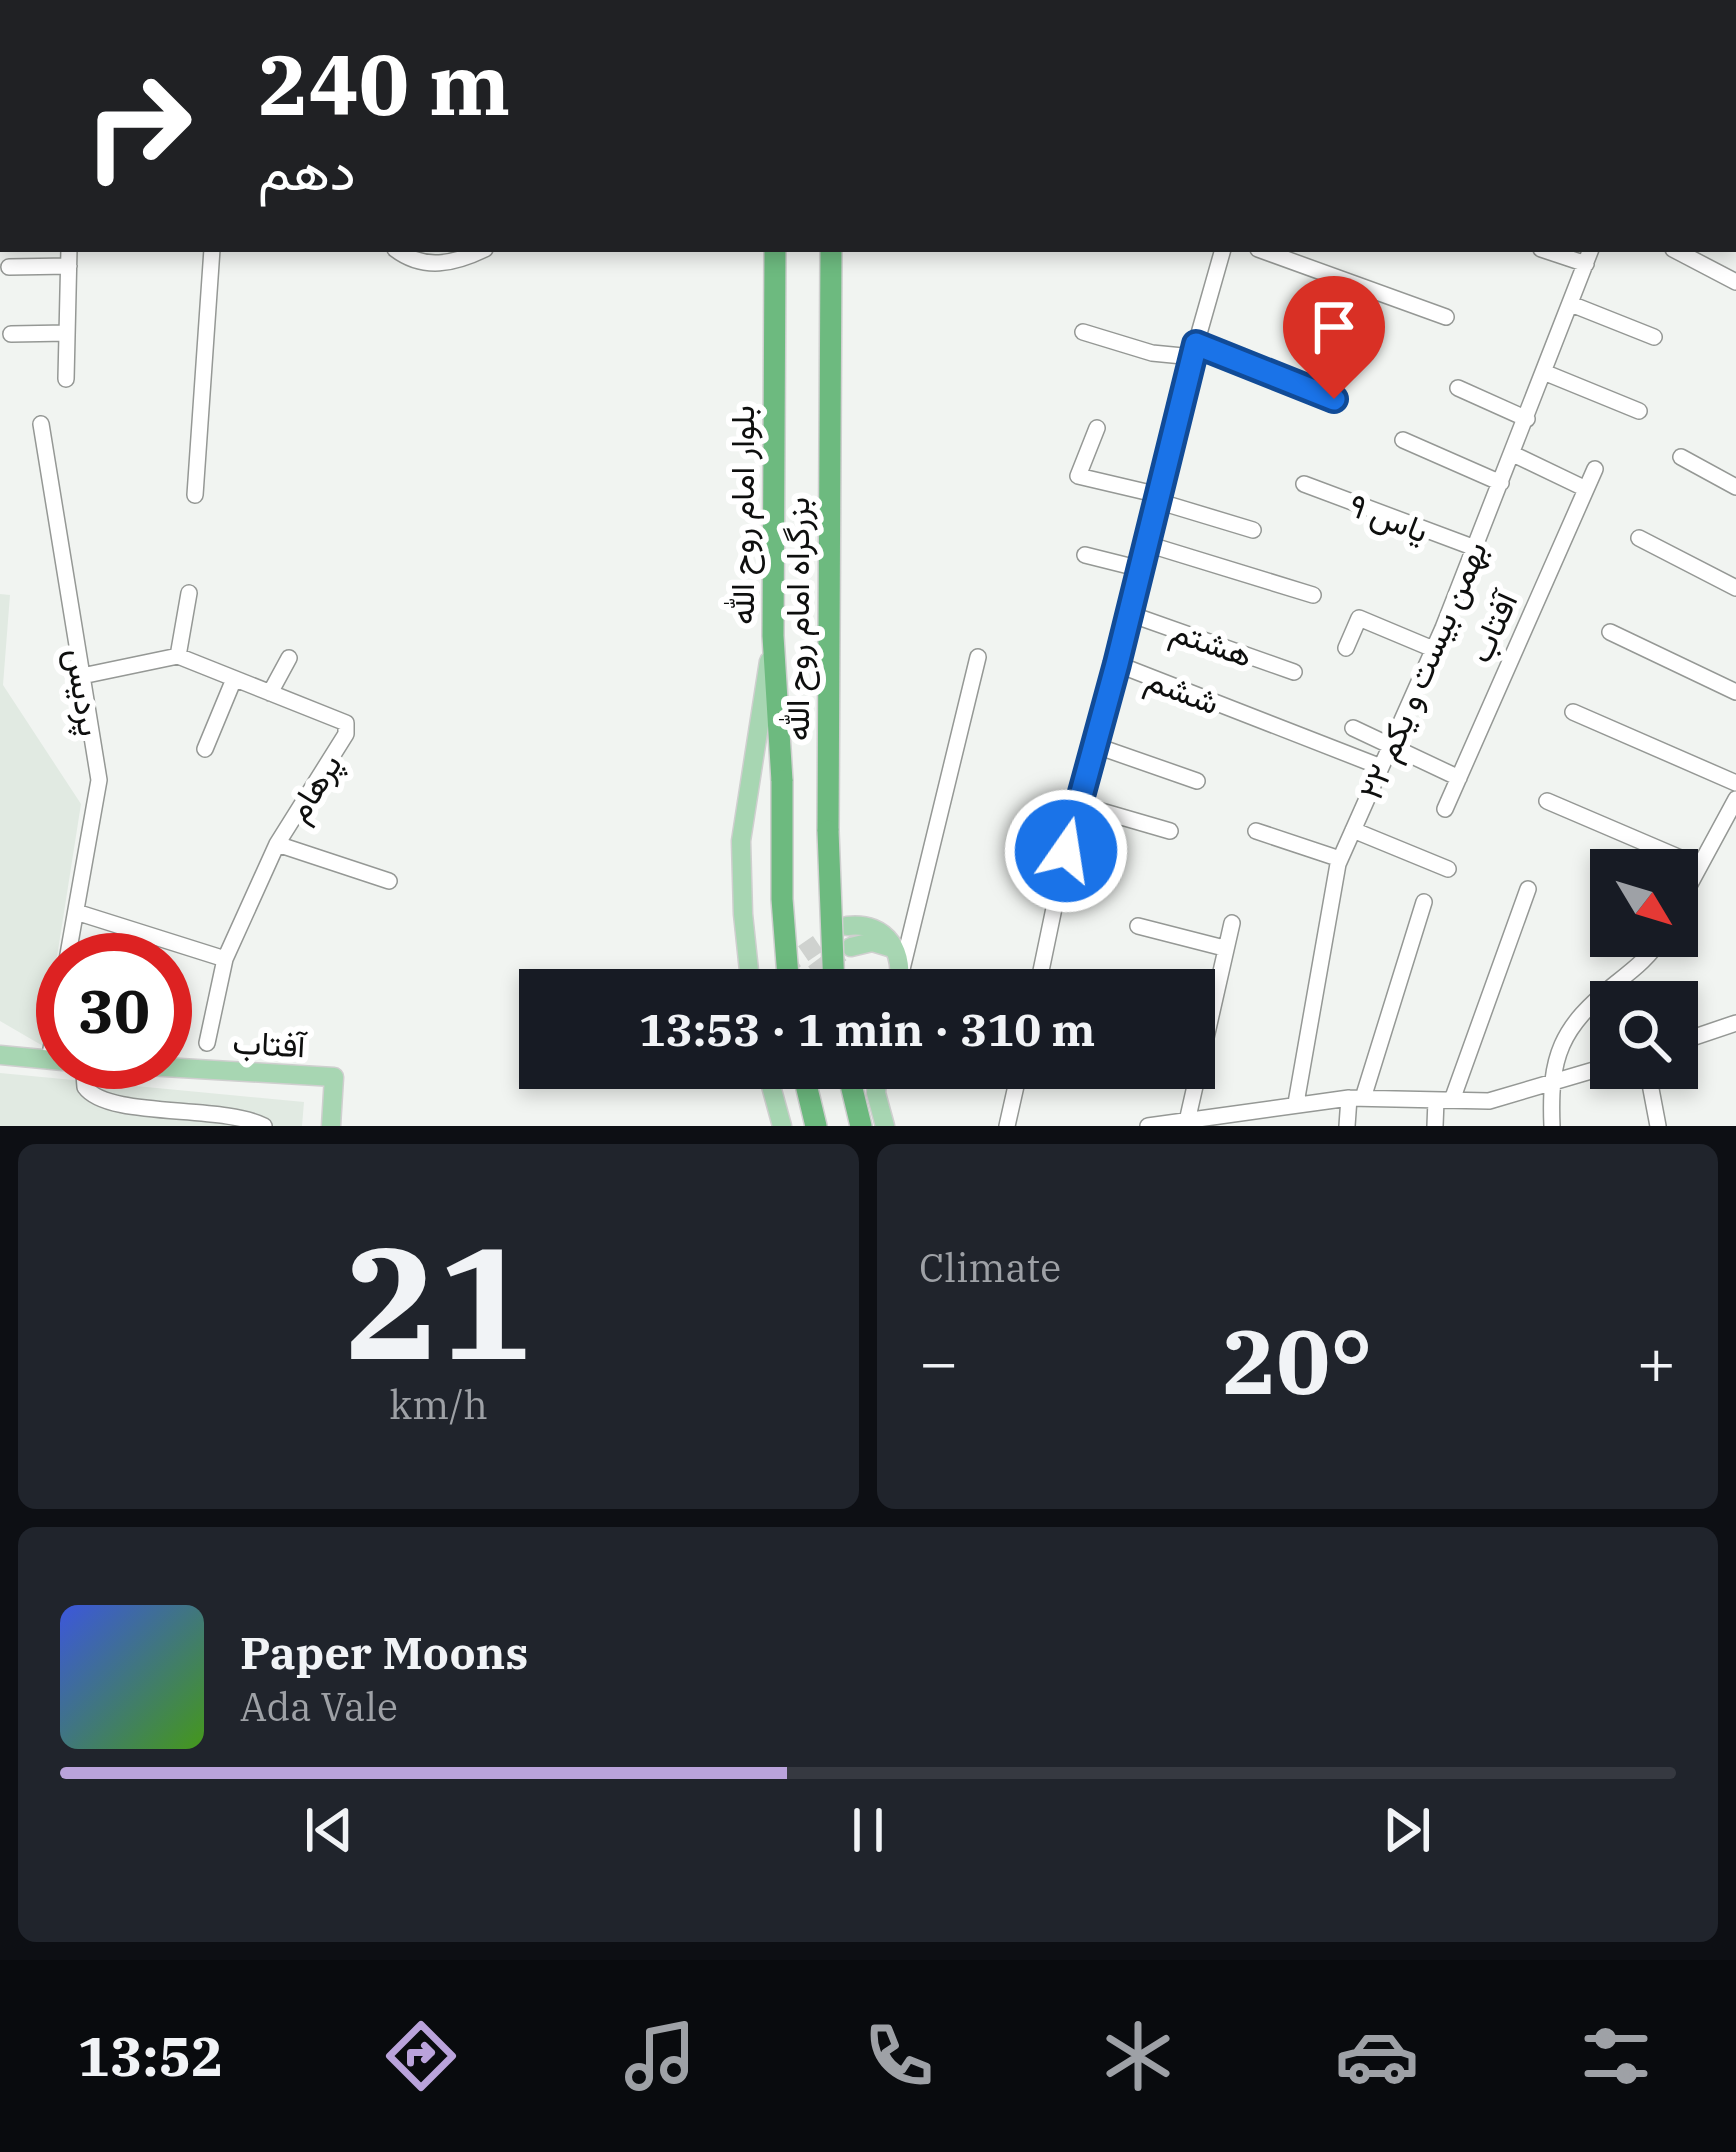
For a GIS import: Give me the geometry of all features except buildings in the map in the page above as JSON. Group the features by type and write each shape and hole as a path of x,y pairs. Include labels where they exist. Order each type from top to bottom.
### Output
{"highway":[{"name":"بلوار امام روح الله","path":"775,252 773,636 782,781 782,892 776,969"},
{"name":"بزرگراه امام روح الله","path":"831,252 828,831 832,969"},
{"path":"807,1089 816,1126"},
{"path":"852,1089 860,1126"}],"main road":[{"path":"749,969 741,841 773,636"},
{"path":"847,926 876,929 896,950 897,969"},
{"path":"850,947 876,942 896,950"},
{"path":"0,1055 36,1059"},
{"name":"آفتاب","path":"192,1069 334,1077 331,1126"},
{"path":"772,1089 782,1126"},
{"path":"877,1089 885,1126"}],"street":[{"path":"195,495 212,252"},
{"path":"399,252 444,265 477,252"},
{"path":"1042,969 1077,804 1222,252"},
{"path":"1266,252 1446,317"},
{"path":"1678,252 1736,282"},
{"name":"۲۲ بهمن بیست و یکم","path":"1296,1103 1340,859 1502,483 1589,256"},
{"path":"9,268 69,258 66,379"},
{"path":"1571,304 1654,338"},
{"path":"1083,332 1152,353 1194,350 1334,399"},
{"path":"11,334 67,333"},
{"path":"1546,373 1639,411"},
{"path":"1458,388 1528,419"},
{"name":"پردیس","path":"41,424 99,780 72,933"},
{"path":"1097,428 1078,476 1253,530"},
{"path":"1403,440 1502,483"},
{"path":"1513,454 1586,489"},
{"path":"1681,457 1736,487"},
{"name":"آفتاب","path":"1445,809 1594,469"},
{"name":"یاس ۹","path":"1304,484 1475,548"},
{"path":"1639,538 1736,588"},
{"path":"1147,544 1313,595"},
{"path":"1085,555 1141,569"},
{"path":"82,676 178,656 188,593"},
{"name":"هشتم","path":"1130,614 1294,672"},
{"path":"1346,648 1358,618 1433,649"},
{"path":"1610,632 1736,692"},
{"name":"پرهام","path":"178,656 346,723 346,734 278,844 225,959 207,1043"},
{"path":"902,969 978,657"},
{"path":"270,693 289,658"},
{"name":"ششم","path":"1117,664 1381,767"},
{"path":"205,749 235,679"},
{"path":"1573,712 1736,784"},
{"path":"1353,728 1459,778"},
{"path":"1094,746 1197,781"},
{"path":"1547,800 1699,866 1736,799"},
{"path":"1077,804 1170,831"},
{"path":"1353,830 1448,869"},
{"path":"1256,831 1340,859"},
{"path":"278,844 388,881"},
{"path":"1435,1126 1528,889"},
{"path":"1347,1126 1424,902"},
{"path":"76,912 225,959"},
{"path":"1215,983 1232,922"},
{"path":"1138,926 1224,948"},
{"path":"1552,1126 1553,1085 1566,1031 1583,1010 1648,957"},
{"path":"1698,1035 1736,1023"},
{"path":"1148,1126 1277,1105 1356,1098 1489,1101 1590,1072"},
{"path":"88,1089 106,1103 239,1115 264,1126"},
{"path":"1007,1126 1015,1089"},
{"path":"1188,1118 1192,1089"},
{"path":"1650,1089 1658,1126"},
{"path":"1276,1126 1277,1105"}],"shaded area":[{"path":"0,594 10,595 3,685 81,804 61,933 36,933 36,1042 0,1021"},
{"path":"0,1073 36,1076 36,1089 168,1089 304,1102 302,1126 0,1126"}],"tunnel":[{"path":"781,969 842,927"},
{"path":"820,969 841,953"}],"route":[{"path":"1066,851 1196,344 1334,399"}]}
